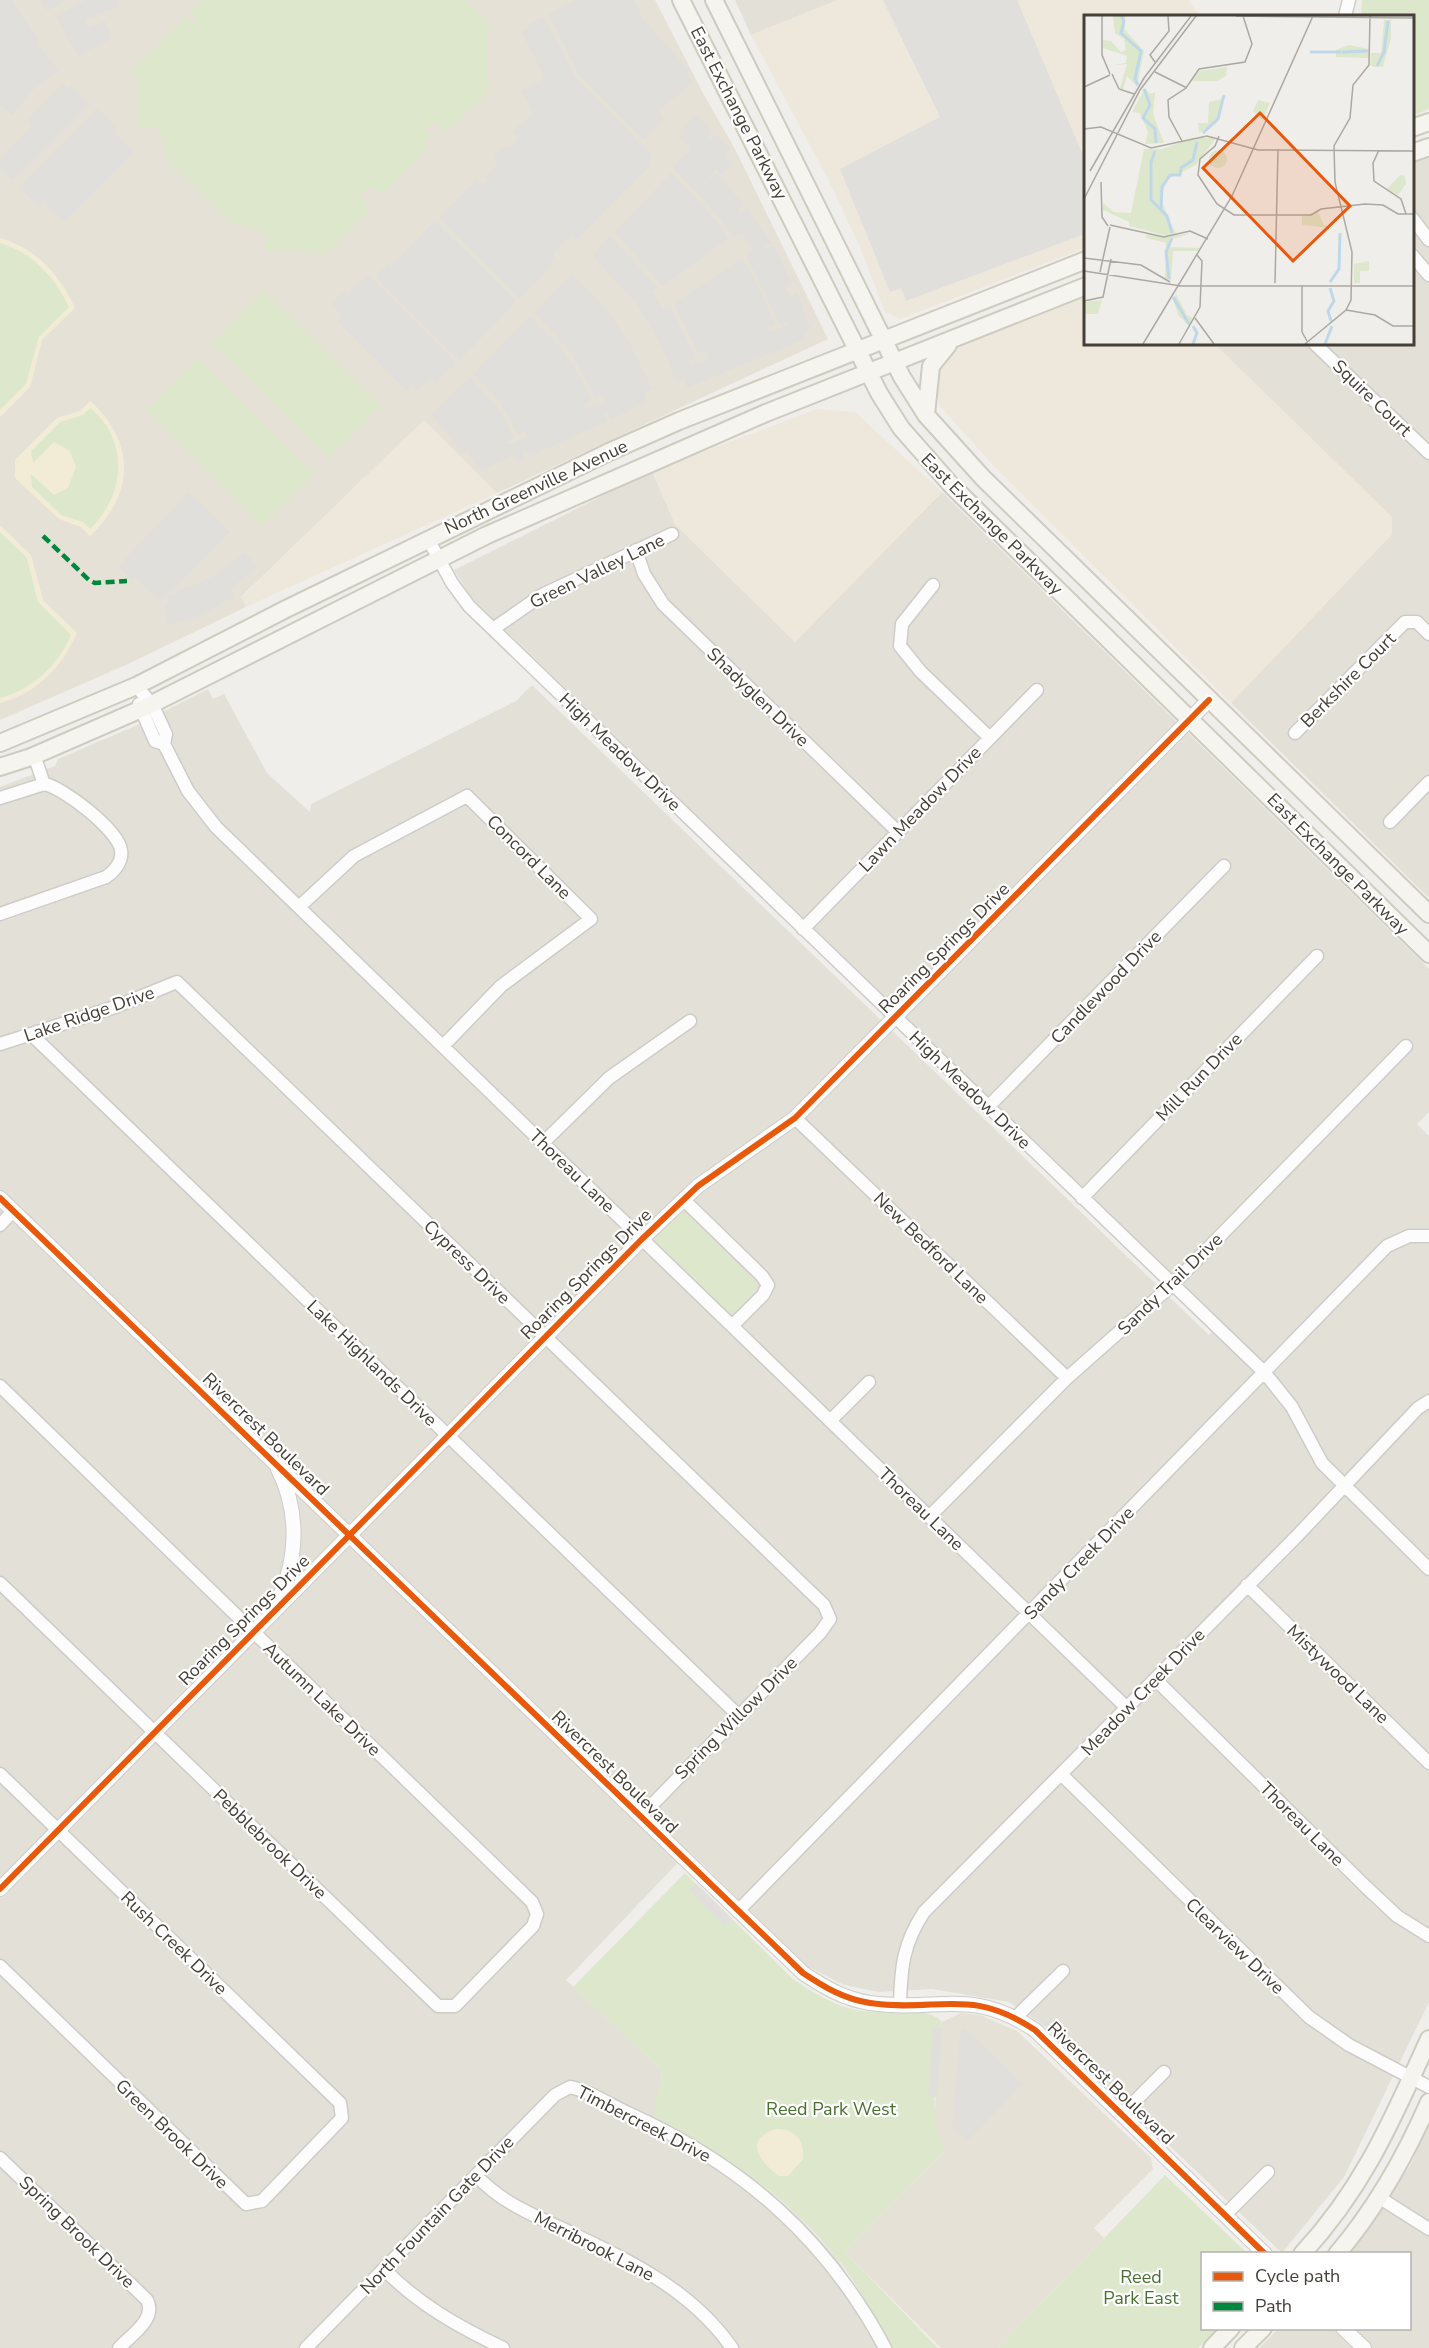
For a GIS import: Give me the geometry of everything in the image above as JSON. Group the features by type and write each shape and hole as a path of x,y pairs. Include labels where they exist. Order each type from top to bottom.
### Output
{"main road":[{"name":"East Exchange Parkway","path":"681,0 869,374 888,410 916,448 1012,546 1429,954"},
{"name":"East Exchange Parkway","path":"714,0 911,395 926,415 951,445 1031,526 1429,915"},
{"path":"723,81 749,67"},
{"path":"1414,128 1429,122"},
{"path":"1414,153 1429,147"},
{"name":"North Greenville Avenue","path":"0,743 136,686 583,463 679,421 1084,261"},
{"name":"North Greenville Avenue","path":"0,767 34,755 146,707 438,558 688,447 1084,287"},
{"path":"926,415 931,366 953,340"},
{"path":"679,421 688,447"},
{"path":"1012,546 1031,526"},
{"path":"1303,2252 1343,2206 1362,2178 1429,2039"},
{"path":"1338,2252 1380,2198 1409,2146 1429,2102"},
{"path":"1212,2348 1229,2330"},
{"path":"1243,2348 1261,2330"}],"street":[{"path":"1345,15 1348,0"},
{"path":"1414,219 1429,240"},
{"path":"1414,256 1429,274"},
{"name":"Squire Court","path":"1316,345 1429,453"},
{"name":"Green Valley Lane","path":"493,629 542,595 672,534"},
{"name":"High Meadow Drive","path":"428,539 459,594 493,629 1265,1373 1292,1407 1322,1463 1429,1569"},
{"name":"Shadyglen Drive","path":"636,550 644,574 663,604 898,832"},
{"path":"933,585 902,624 900,646 921,672 990,738"},
{"name":"Berkshire Court","path":"1295,733 1405,622 1417,622 1429,634"},
{"name":"Thoreau Lane","path":"136,686 146,707 166,734 164,744 200,807 298,907 1127,1708"},
{"name":"Lawn Meadow Drive","path":"803,929 1037,690"},
{"name":"Roaring Springs Drive","path":"0,1889 642,1239 683,1199 795,1118 1209,700"},
{"path":"0,914 106,877 121,859 121,849 113,835 77,801 44,784 34,755"},
{"path":"1390,822 1429,782"},
{"path":"0,798 44,784"},
{"name":"Concord Lane","path":"298,907 354,856 467,796 591,919 501,986 443,1046"},
{"name":"Candlewood Drive","path":"988,1107 1224,866"},
{"name":"Mill Run Drive","path":"1082,1198 1317,956"},
{"name":"Lake Ridge Drive","path":"0,1044 32,1035 177,982"},
{"name":"Cypress Drive","path":"177,982 816,1597 829,1613 830,1619"},
{"path":"543,1143 609,1078 690,1022"},
{"name":"Lake Highlands Drive","path":"32,1035 738,1715"},
{"name":"Sandy Trail Drive","path":"929,1516 1067,1378 1172,1285 1406,1046"},
{"name":"New Bedford Lane","path":"795,1118 1067,1378"},
{"name":"Rivercrest Boulevard","path":"0,1198 802,1973 825,1988 867,2002 900,2004 966,2002 984,2005 1016,2017 1035,2030 1264,2252"},
{"path":"683,1199 762,1276 768,1285 763,1295 732,1326"},
{"path":"0,1225 13,1211"},
{"name":"Sandy Creek Drive","path":"738,1911 1387,1246 1409,1236 1429,1236"},
{"path":"830,1421 869,1382"},
{"name":"Autumn Lake Drive","path":"0,1386 532,1902 537,1914"},
{"name":"Meadow Creek Drive","path":"900,2004 904,1952 910,1934 924,1912 1345,1487 1418,1408 1429,1401"},
{"path":"270,1615 287,1577 294,1540 290,1500 274,1462"},
{"name":"Pebblebrook Drive","path":"0,1583 438,2006 455,2006 533,1926 537,1914"},
{"name":"Mistywood Lane","path":"1248,1585 1429,1763"},
{"name":"Spring Willow Drive","path":"640,1817 820,1634 830,1619"},
{"name":"Thoreau Lane","path":"1155,1679 1396,1916 1429,1936"},
{"name":"Rush Creek Drive","path":"0,1774 340,2103 344,2113"},
{"name":"Clearview Drive","path":"1062,1775 1309,2017 1349,2045 1429,2087"},
{"name":"Green Brook Drive","path":"0,1966 246,2204 262,2201 339,2123 344,2113"},
{"path":"1016,2017 1063,1971"},
{"path":"1122,2114 1164,2072"},
{"name":"North Fountain Gate Drive","path":"306,2348 559,2091 570,2088"},
{"name":"Timbercreek Drive","path":"570,2088 678,2137 731,2170 774,2203 806,2234 835,2270 885,2348"},
{"name":"Spring Brook Drive","path":"0,2158 147,2300 150,2309 148,2318 119,2348"},
{"path":"1225,2215 1268,2172"},
{"name":"Merribrook Lane","path":"476,2175 494,2192 521,2209 639,2265 700,2311 732,2348"},
{"path":"1380,2198 1429,2229"},
{"path":"384,2269 405,2291 425,2305 472,2334 503,2348"},
{"path":"1345,2330 1364,2348"}],"shaded area":[{"path":"0,0 655,0 735,149 828,339 497,493 424,420 241,597 246,607 128,664 0,720"},
{"path":"0,0 12,0 39,40 37,43 59,70 33,90 12,115 0,105"},
{"path":"40,0 67,0 47,11"},
{"path":"86,0 117,0 119,6 85,20 88,28 105,21 112,39 78,56 55,16"},
{"path":"574,0 634,0 644,20 689,70 686,75 693,82 659,111 664,119 643,140 579,75 548,13"},
{"path":"735,0 838,0 751,35"},
{"path":"838,0 1188,0 1199,15 1084,15 1084,248 900,319 885,312 859,245 827,177 751,35"},
{"path":"883,0 1017,0 1084,158 1084,234 906,301 901,288 890,292 840,169 940,117"},
{"path":"544,17 576,78 653,156 648,162 651,165 577,240 571,235 553,253 555,257 550,262 552,265 520,299 439,218 477,179 483,185 488,180 486,176 498,163 493,157 506,144 510,147 518,139 512,131 534,114 521,91 545,78 521,32 528,28 527,25"},
{"path":"63,83 68,88 71,86 89,104 13,180 0,167 0,159 32,126 27,120"},
{"path":"97,108 117,127 114,132 134,152 64,222 43,202 39,206 19,187"},
{"path":"696,114 713,132 708,138 711,140 716,134 731,149 725,155 733,163 721,175 716,169 709,177 711,179 717,173 744,205 738,210 740,213 747,208 771,243 764,246 766,250 773,245 792,283 785,287 790,296 797,293 811,328 803,332 805,339 687,388 684,380 677,383 659,341 635,302 592,256 610,236 658,287 652,292 664,309 670,306 696,358 689,361 690,365 709,358 706,351 699,354 674,303 742,258 761,291 775,325 768,328 770,332 789,325 788,321 780,324 746,255 753,250 742,233 735,237 672,167 691,149 679,137 685,131 682,128"},
{"path":"1429,155 1429,898 1231,703 1392,534 1216,345 1414,345 1414,162"},
{"path":"671,173 707,210 729,238 663,286 614,232"},
{"path":"435,221 517,302 459,361 375,277 389,263 391,266"},
{"path":"367,274 456,363 436,383 431,378 417,391 412,385 406,391 337,321 342,315 331,304 344,291 347,294"},
{"path":"572,274 608,311 630,344 652,389 644,393 647,402 610,420 607,413 604,414 607,421 529,457 526,450 523,451 525,459 517,463 514,455 484,469 477,468 468,451 461,454 451,436 431,415 470,377 501,412 514,438 506,442 508,445 527,437 525,432 518,435 499,400 473,374 530,316 559,346 575,367 591,400 584,404 586,409 605,401 603,394 595,398 570,351 534,313"},
{"path":"1084,295 1084,345 1216,345 1392,517 1392,534 1231,703 993,465 939,405 935,374 950,351"},
{"path":"817,409 855,412 942,492 795,642 675,524 652,471"},
{"path":"424,420 497,493 246,607 241,598"},
{"path":"652,471 675,524 795,642 942,492 1429,969 1429,1112 1417,1124 1429,1136 1429,2002 1344,2177 1283,2252 1043,2025 1009,2002 932,1989 879,1992 844,1985 807,1966 689,1851 566,1980 662,2071 654,2118 698,2140 741,2167 797,2215 837,2258 892,2348 0,2348 0,787 55,766 58,759 135,726 208,689 213,699 224,694 267,773 310,812 311,804 516,701 532,685 1209,1335 1222,1322 472,598 454,570"},
{"path":"189,492 230,532 160,601 135,577 132,580 118,566"},
{"path":"245,553 258,566 230,589 235,596 199,616 168,625 165,604 169,603 167,595 210,578"},
{"path":"696,1883 732,1919 725,1926 689,1890"},
{"path":"961,2013 980,2015 1017,2031 1151,2158 1153,2169 1094,2228 1104,2238 998,2348 941,2348 845,2252 946,2150 938,2138 934,2121 942,2022"},
{"path":"933,2027 942,2028 937,2097 928,2096"},
{"path":"965,2028 1023,2084 967,2142 952,2127 960,2033"},
{"path":"1429,2123 1429,2348 1259,2348 1277,2330 1411,2330 1411,2252 1350,2252 1410,2166"}],"green space":[{"path":"201,0 466,0 488,21 488,82 490,83 484,99 481,98 446,133 434,121 425,129 430,135 425,141 429,147 383,194 369,186 359,196 370,209 334,246 335,249 319,255 317,251 265,251 265,231 231,223 168,162 158,128 137,127 137,75 133,74 140,59 143,60 186,16 194,23 197,20 189,12"},
{"path":"1362,0 1429,0 1429,109 1414,116 1414,15 1361,15"},
{"path":"0,238 25,249 45,264 62,284 75,308 42,340 30,387 0,417"},
{"path":"264,290 381,406 329,458 212,343"},
{"path":"198,358 314,474 262,526 146,410"},
{"path":"90,401 105,417 116,434 122,451 124,468 115,502 90,536 81,527 59,519 15,478 15,460 57,418 80,411"},
{"path":"0,525 31,555 43,600 77,633 63,657 46,677 25,692 0,703"},
{"path":"678,1212 687,1214 756,1282 756,1291 737,1311 725,1311 656,1243 655,1235"},
{"name":"Reed Park West","path":"685,1873 793,1979 815,1993 839,2005 856,2010 926,2013 942,2022 936,2071 935,2105 936,2122 946,2150 845,2252 938,2348 892,2348 845,2269 797,2215 776,2196 729,2161 653,2118 662,2071 573,1987"},
{"name":"Reed Park East","path":"1165,2175 1246,2252 1201,2252 1201,2330 1216,2330 1198,2348 998,2348"}],"sand":[{"path":"0,238 25,249 45,264 62,285 75,308 42,340 30,387 0,417 0,410 26,384 39,337 69,307 57,285 41,267 23,253 0,243"},
{"path":"90,401 105,417 116,433 122,451 124,468 122,486 115,503 105,520 90,536 81,527 59,519 15,478 15,460 57,418 80,411","holes":["90,408 103,421 112,436 117,452 116,485 102,516 90,529 83,522 61,515 32,487 31,474 54,495 68,488 76,467 70,451 54,442 33,463 31,451 60,422 83,415"]},
{"path":"0,525 31,555 43,600 77,633 64,657 47,677 26,693 0,703 0,698 23,689 52,666 71,635 38,602 27,558 0,532"},
{"path":"775,2129 793,2133 802,2146 803,2159 788,2176 778,2176 758,2152 759,2140"}],"marked path":[{"path":"43,536 89,580 95,583 127,581"}],"cycle path":[{"path":"0,1889 642,1239 698,1186 795,1118 1209,700"},
{"path":"0,1198 803,1973 852,1999 894,2005 972,2005 1012,2017 1035,2030 1263,2252"}]}
